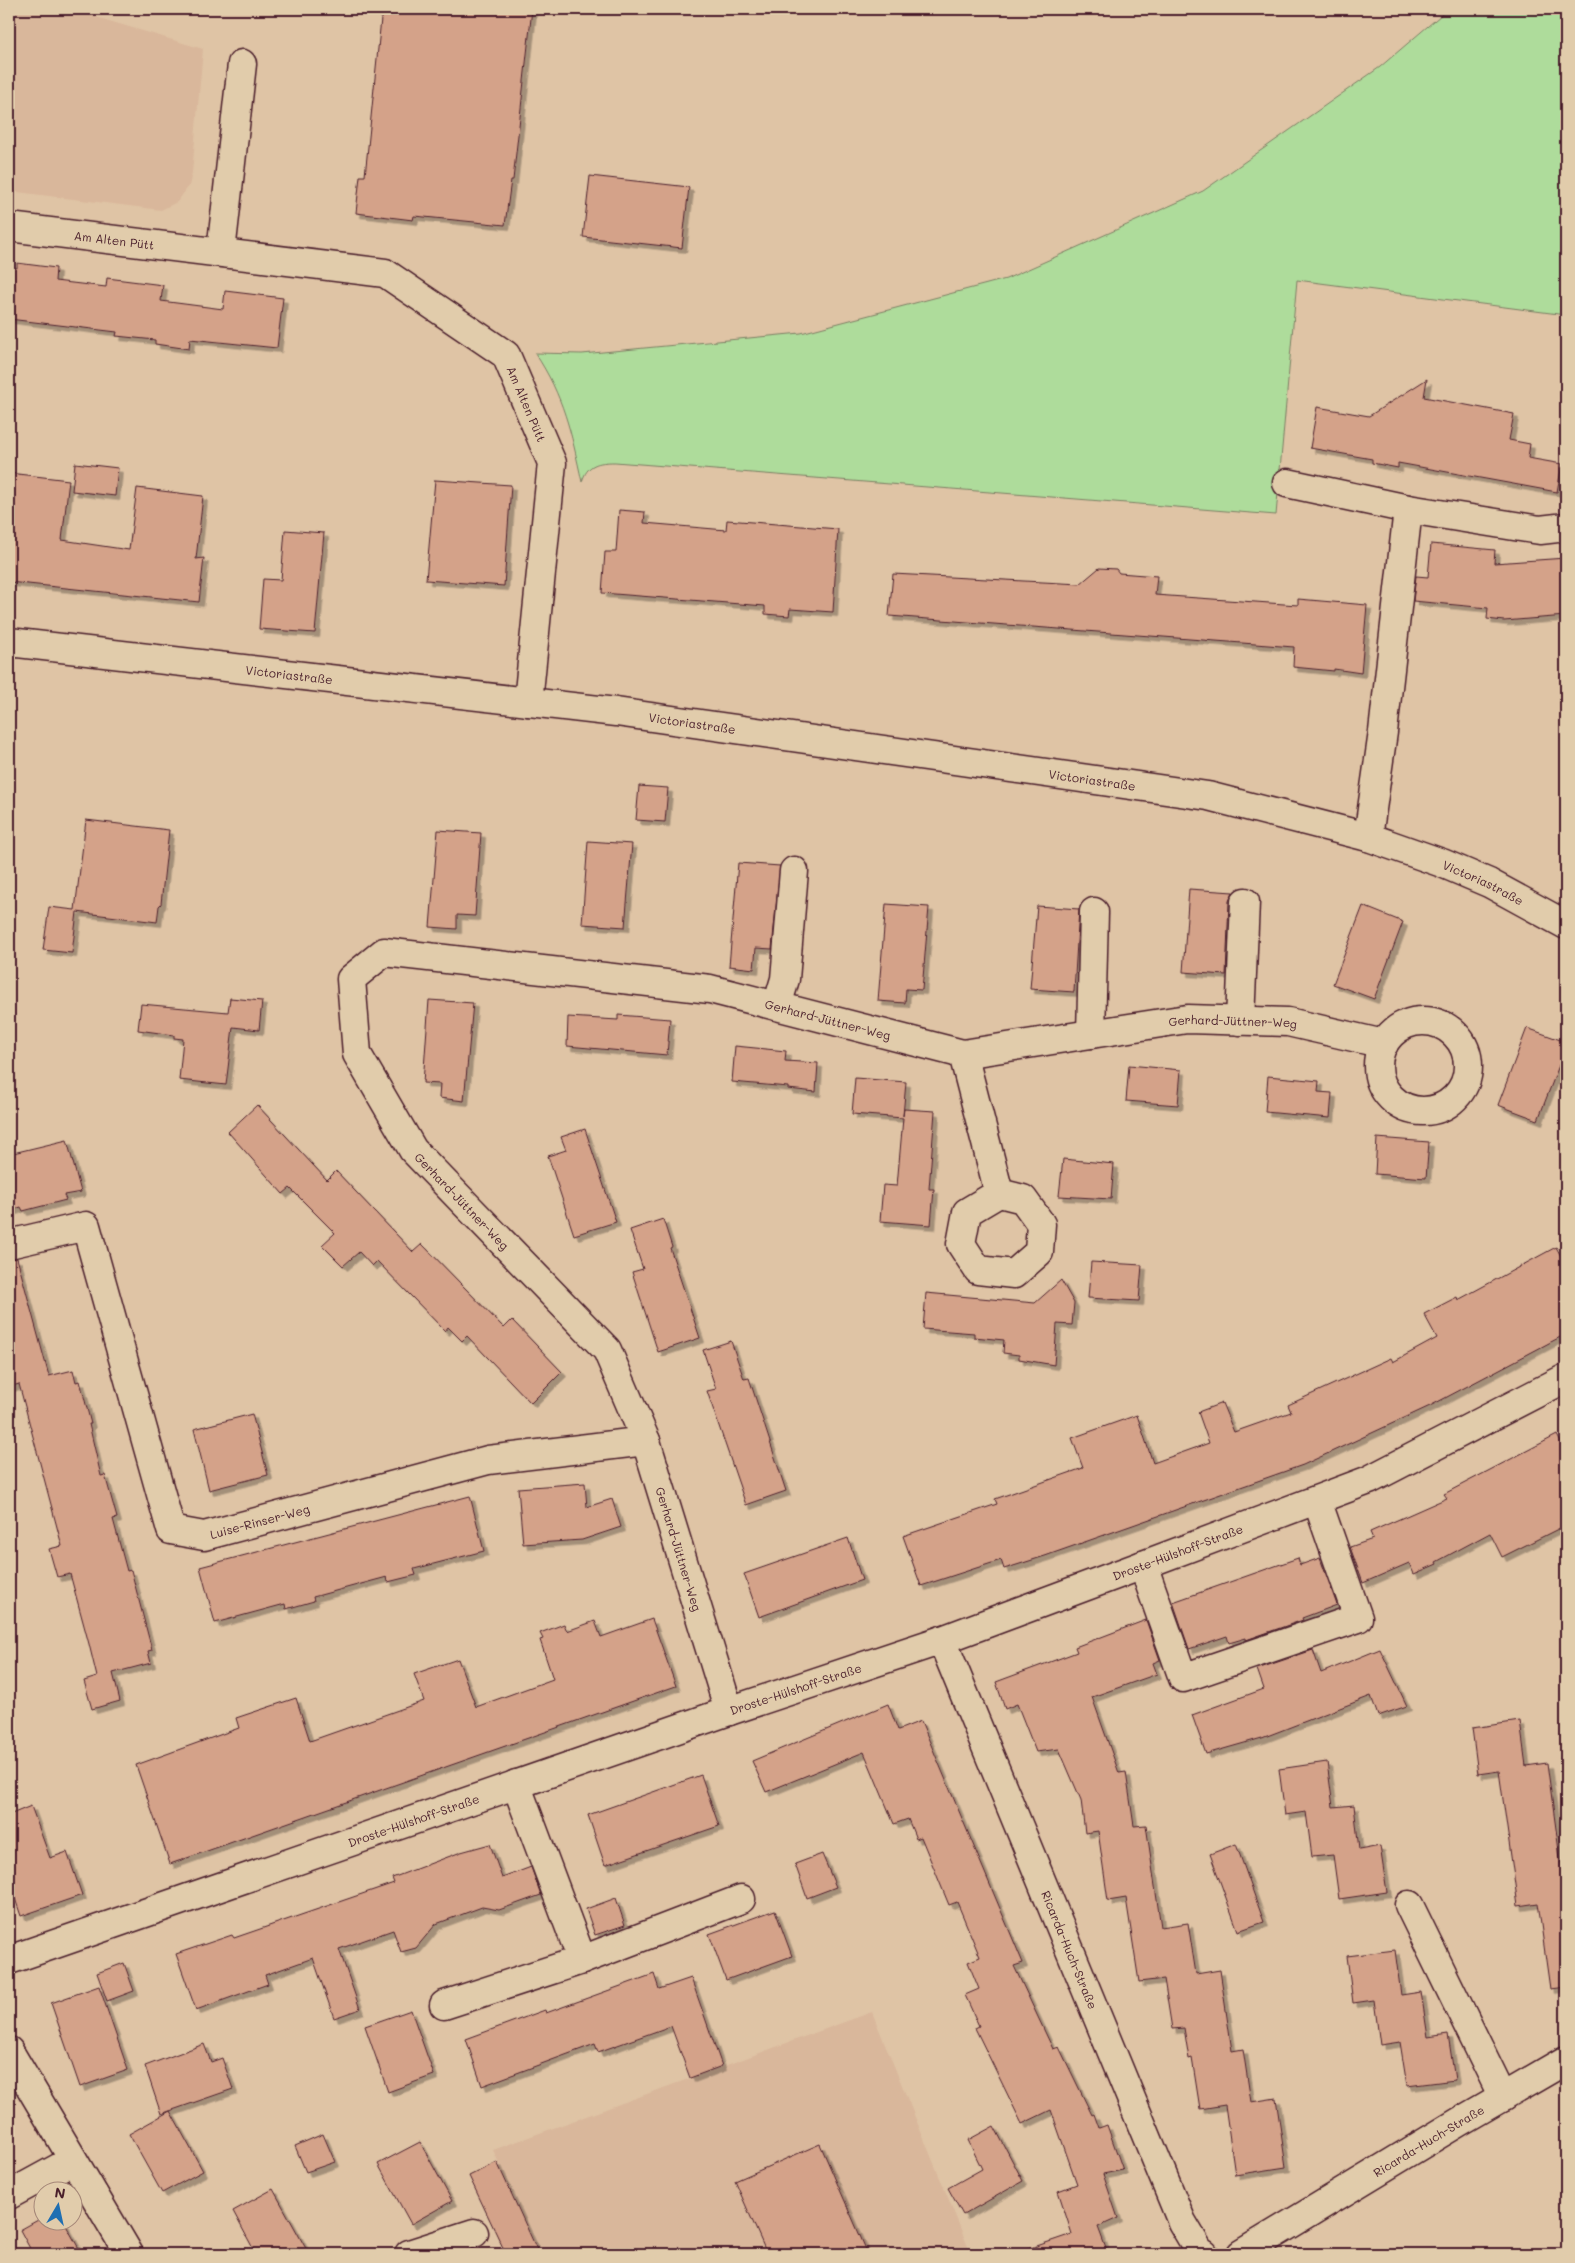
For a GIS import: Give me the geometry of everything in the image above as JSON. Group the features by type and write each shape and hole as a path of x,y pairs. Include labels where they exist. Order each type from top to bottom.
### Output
{"street":[{"path":"221,252 242,64"},
{"name":"Am Alten Pütt","path":"9,227 385,273 506,355 552,463 528,702"},
{"path":"1287,484 1408,509 1540,530 1566,527"},
{"path":"1368,838 1383,732 1408,509"},
{"name":"Victoriastraße","path":"9,642 616,712 1208,796 1368,838 1442,863 1489,882 1566,925"},
{"path":"777,1006 785,980 794,871"},
{"path":"1240,1021 1245,902"},
{"path":"1092,1034 1094,912"},
{"name":"Gerhard-Jüttner-Weg","path":"729,1710 646,1440 607,1350 413,1150 357,1054 351,979 384,952 710,989 963,1054 1187,1019 1288,1022 1384,1044"},
{"path":"963,1054 999,1193"},
{"name":"Luise-Rinser-Weg","path":"9,1244 86,1226 171,1530 204,1536 488,1460 646,1440"},
{"name":"Droste-Hülshoff-Straße","path":"9,1960 729,1710 942,1640 1144,1565 1369,1480 1566,1378"},
{"path":"1144,1565 1183,1678 1358,1618 1317,1500"},
{"name":"Ricarda-Huch-Straße","path":"942,1640 1182,2222 1201,2254 1204,2254"},
{"path":"516,1784 582,1960"},
{"path":"444,2006 582,1960 741,1898"},
{"path":"1410,1905 1503,2097"},
{"path":"9,2051 129,2254"},
{"name":"Ricarda-Huch-Straße","path":"1241,2254 1267,2247 1503,2097 1566,2060"},
{"path":"9,2195 73,2160"},
{"path":"408,2254 474,2233"}],"shaded area":[{"path":"9,9 69,9 203,49 192,173 189,186 177,202 161,210 9,191"},
{"path":"872,2012 971,2254 540,2254 493,2150"}],"green space":[{"path":"1448,9 1566,9 1566,315 1297,280 1276,515 615,462 594,465 587,471 582,482 570,431 560,400 535,353 582,354 801,333 1006,279 1203,191 1380,67"}],"building":[{"path":"382,9 532,9 513,180 511,180 505,225 414,216 413,220 356,213 360,176 365,176"},
{"path":"590,176 689,187 682,248 583,237"},
{"path":"17,263 56,268 55,281 106,287 107,278 163,285 161,301 223,309 225,291 283,298 277,348 190,339 189,349 155,344 155,340 116,336 117,332 9,319 9,266 17,268"},
{"path":"1427,379 1424,397 1514,414 1509,440 1530,444 1528,458 1562,464 1557,492 1398,463 1398,468 1372,463 1372,459 1310,448 1317,407 1369,416"},
{"path":"75,463 118,468 115,496 72,491"},
{"path":"9,473 69,480 62,540 129,550 137,488 203,496 196,559 204,558 199,602 9,582"},
{"path":"435,480 511,485 504,586 426,580"},
{"path":"619,510 645,512 644,523 726,530 727,520 838,529 833,612 790,609 789,616 765,614 765,606 602,593 605,552 616,552"},
{"path":"285,530 324,533 315,633 259,629 263,579 281,580"},
{"path":"1431,544 1495,550 1494,563 1566,558 1566,616 1504,621 1487,619 1488,608 1413,601 1416,576 1428,577"},
{"path":"1099,568 1116,569 1119,573 1157,576 1155,595 1298,605 1298,599 1367,605 1361,673 1334,669 1334,671 1293,667 1294,647 889,616 893,574 1080,584"},
{"path":"639,786 668,788 665,822 636,820"},
{"path":"86,820 169,830 161,904 159,906 157,922 77,912 72,953 43,950 49,907 75,910"},
{"path":"438,830 481,833 475,916 457,915 457,929 430,927"},
{"path":"588,841 632,844 625,927 582,924"},
{"path":"738,863 780,866 772,949 756,948 754,969 729,966"},
{"path":"1189,889 1233,892 1229,901 1226,975 1183,972"},
{"path":"886,904 929,907 922,990 906,989 905,1003 878,1001"},
{"path":"1037,906 1079,909 1074,992 1030,989"},
{"path":"1363,906 1403,922 1374,999 1333,984"},
{"path":"230,998 262,1001 259,1030 233,1027 226,1085 179,1080 183,1039 174,1038 174,1035 138,1030 141,1004 228,1012"},
{"path":"429,1000 473,1003 464,1101 439,1098 440,1084 423,1083"},
{"path":"618,1015 670,1019 667,1055 567,1046 568,1017 618,1020"},
{"path":"1527,1028 1566,1042 1566,1047 1538,1120 1498,1105"},
{"path":"735,1046 786,1051 785,1061 818,1063 816,1092 788,1089 788,1087 732,1082"},
{"path":"1129,1065 1181,1070 1178,1105 1126,1101"},
{"path":"1268,1076 1319,1081 1318,1092 1332,1093 1330,1118 1265,1112"},
{"path":"855,1078 906,1082 903,1116 904,1109 935,1111 929,1189 934,1189 931,1225 880,1221 883,1185 897,1186 903,1118 852,1114"},
{"path":"257,1105 327,1180 336,1171 413,1252 422,1244 504,1328 512,1320 562,1372 531,1403 467,1336 462,1341 448,1327 445,1331 377,1261 372,1266 359,1252 343,1266 322,1245 335,1233 290,1188 283,1194 228,1132"},
{"path":"585,1129 616,1222 574,1235 548,1156 566,1150 561,1137"},
{"path":"1377,1138 1429,1142 1426,1178 1375,1174"},
{"path":"67,1140 81,1192 64,1195 66,1200 23,1211 21,1207 9,1211 9,1154"},
{"path":"1063,1159 1114,1164 1111,1199 1059,1196"},
{"path":"663,1219 672,1247 670,1248 700,1338 658,1352 632,1272 643,1269 630,1230"},
{"path":"1556,1247 1566,1265 1566,1334 1430,1406 1303,1465 1004,1569 1001,1560 921,1586 903,1536 997,1504 995,1499 1083,1468 1072,1438 1137,1415 1153,1463 1209,1443 1198,1412 1222,1403 1234,1432 1291,1412 1288,1405 1391,1358 1393,1362 1437,1338 1424,1314 1457,1297 1458,1300"},
{"path":"17,1258 49,1376 73,1370 76,1382 80,1381 101,1476 105,1475 117,1518 113,1519 127,1571 131,1570 152,1650 148,1651 151,1663 113,1673 120,1701 92,1709 84,1681 97,1677 89,1644 70,1574 57,1577 49,1549 62,1546 19,1384 9,1387 9,1259"},
{"path":"1091,1262 1142,1265 1139,1301 1088,1298"},
{"path":"1061,1280 1074,1303 1072,1325 1057,1324 1054,1365 1019,1359 1019,1355 1003,1353 1004,1340 974,1337 974,1333 923,1329 926,1293 1035,1303"},
{"path":"731,1341 744,1379 749,1378 786,1491 746,1505 707,1391 716,1389 703,1350"},
{"path":"252,1414 268,1475 209,1490 194,1429"},
{"path":"1557,1435 1566,1452 1566,1525 1502,1557 1490,1533 1436,1562 1437,1564 1414,1574 1409,1563 1363,1583 1350,1547 1373,1539 1370,1532 1447,1498 1444,1494"},
{"path":"585,1483 587,1507 612,1499 621,1527 582,1540 523,1544 518,1488"},
{"path":"470,1496 484,1551 414,1569 416,1575 388,1582 387,1577 313,1597 314,1601 286,1609 285,1604 215,1623 200,1567"},
{"path":"848,1538 862,1580 759,1617 744,1574"},
{"path":"1298,1558 1300,1565 1320,1558 1337,1605 1302,1618 1303,1620 1246,1640 1246,1638 1229,1643 1227,1636 1189,1649 1173,1602"},
{"path":"652,1619 676,1686 170,1864 136,1765 239,1728 236,1718 296,1698 310,1741 424,1701 414,1674 458,1659 476,1707 553,1679 540,1640 543,1639 540,1633 564,1624 567,1631 595,1621 601,1637"},
{"path":"1146,1620 1160,1660 1153,1663 1157,1674 1092,1697 1119,1773 1126,1772 1134,1826 1146,1825 1161,1927 1188,1923 1196,1974 1220,1970 1232,2051 1243,2049 1251,2102 1276,2098 1286,2167 1235,2175 1225,2105 1200,2109 1192,2058 1189,2059 1184,2028 1172,2029 1164,1979 1139,1982 1126,1898 1108,1901 1098,1831 1085,1833 1081,1800 1059,1749 1036,1752 1017,1704 1005,1709 996,1682 1077,1652 1075,1647"},
{"path":"1380,1649 1407,1706 1378,1716 1371,1696 1262,1738 1206,1754 1192,1715 1264,1689 1257,1669 1313,1650 1321,1673"},
{"path":"888,1704 898,1730 921,1721 1023,1963 1014,1966 1053,2049 1059,2047 1092,2115 1094,2114 1099,2128 1107,2125 1123,2170 1103,2174 1118,2218 1098,2227 1108,2254 1025,2254 1025,2250 1072,2234 1058,2191 1077,2184 1051,2110 1022,2124 975,2028 979,2026 965,1995 979,1989 968,1962 980,1957 957,1902 949,1905 921,1837 916,1839 908,1819 894,1824 864,1752 766,1792 752,1761"},
{"path":"1520,1721 1526,1766 1547,1763 1566,1902 1566,1987 1550,1989 1538,1903 1518,1906 1499,1771 1478,1774 1472,1728"},
{"path":"1327,1762 1333,1807 1354,1805 1359,1850 1380,1846 1387,1892 1339,1899 1333,1855 1312,1857 1306,1812 1285,1815 1279,1769"},
{"path":"701,1775 719,1826 605,1865 588,1815"},
{"path":"31,1806 50,1858 67,1852 82,1895 21,1916 9,1881 9,1815"},
{"path":"490,1844 502,1878 531,1867 541,1895 499,1910 482,1907 436,1924 416,1948 401,1952 393,1930 339,1949 360,2009 334,2018 313,1958 265,1975 268,1984 196,2010 176,1954 232,1935 234,1938 394,1883 392,1878 461,1852"},
{"path":"1236,1844 1264,1922 1238,1931 1210,1854"},
{"path":"822,1854 836,1887 807,1898 795,1864"},
{"path":"616,1898 625,1925 595,1935 586,1909"},
{"path":"775,1910 792,1956 726,1980 709,1934"},
{"path":"1395,1950 1401,1995 1421,1992 1428,2037 1448,2034 1455,2080 1407,2086 1400,2042 1380,2045 1374,2000 1353,2003 1347,1956"},
{"path":"124,1963 134,1991 107,2001 97,1973"},
{"path":"654,1974 659,1989 691,1978 722,2066 690,2078 671,2026 598,2052 595,2044 482,2086 466,2039 545,2010 546,2013"},
{"path":"99,1986 128,2070 80,2087 51,2003"},
{"path":"411,2010 434,2075 388,2092 365,2026"},
{"path":"204,2044 211,2062 222,2058 233,2089 161,2114 145,2066"},
{"path":"170,2111 203,2171 162,2193 129,2134"},
{"path":"994,2126 1023,2181 963,2215 948,2188 982,2169 968,2140"},
{"path":"323,2134 335,2162 306,2172 295,2146"},
{"path":"420,2142 452,2201 411,2224 378,2164"},
{"path":"820,2144 868,2254 767,2254 735,2181"},
{"path":"497,2162 539,2254 506,2254 469,2176"},
{"path":"273,2189 309,2254 256,2254 233,2211"},
{"path":"32,2223 32,2230 69,2230 82,2254 33,2254 20,2230"}]}
